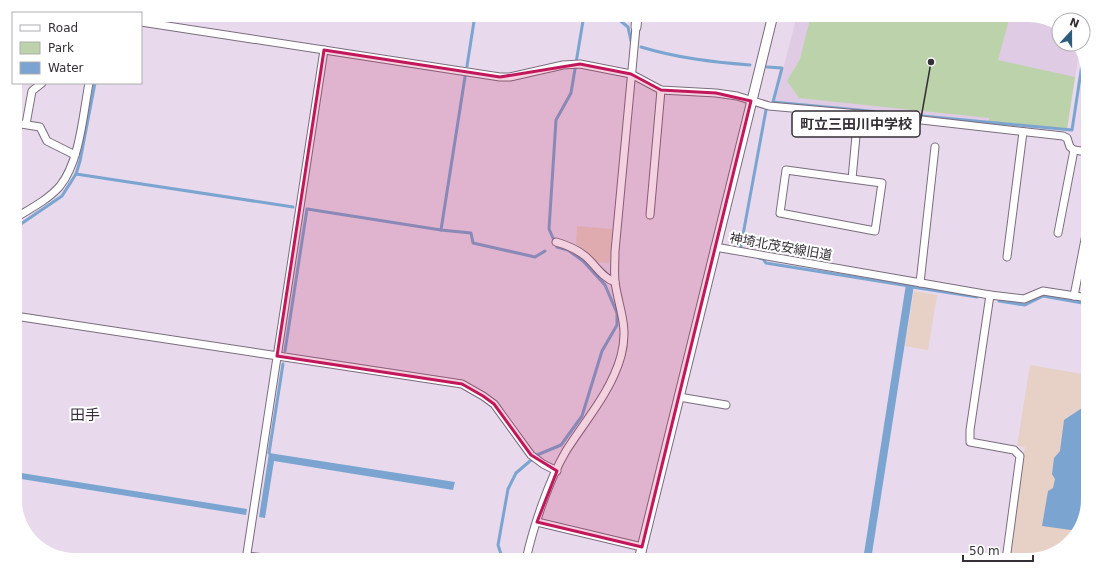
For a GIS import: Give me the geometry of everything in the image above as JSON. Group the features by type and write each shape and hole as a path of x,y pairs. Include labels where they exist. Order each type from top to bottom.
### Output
{"street":[{"path":"142,22 500,77 510,77 577,64 631,74 661,90 716,93 737,96 751,102 769,106 1063,136 1067,138 1070,147 1074,150 1081,151"},
{"path":"528,553 537,522 557,471 566,453 606,389 620,357 625,327 615,282 615,251 636,22"},
{"path":"715,247 771,22"},
{"path":"247,553 324,50"},
{"path":"26,124 32,92 41,84"},
{"path":"22,214 42,201 60,186 75,155 89,84"},
{"path":"650,215 661,90"},
{"path":"852,179 858,114"},
{"path":"22,124 40,127 47,142 75,155"},
{"path":"1007,257 1023,132"},
{"path":"920,283 935,148"},
{"path":"1058,233 1074,150"},
{"path":"786,170 852,179 882,183 875,231 780,213 786,170"},
{"path":"556,242 573,248 585,256 608,280 615,282"},
{"name":"神埼北茂安線旧道","path":"641,553 715,247 990,295 1024,299 1043,291 1081,297"},
{"path":"1074,296 1081,260"},
{"path":"990,295 970,430 970,442 1014,450 1020,456 1007,553"},
{"path":"22,317 462,384 494,404 533,457 557,471"},
{"path":"679,397 726,405"},
{"path":"537,522 642,547"}],"highlighted area":[{"path":"324,50 500,77 580,64 631,74 661,90 716,93 751,101 642,547 537,522 557,471 531,455 494,404 462,384 277,356"}],"shaded area":[{"path":"795,22 1035,22 1051,27 1051,52 1076,52 1078,58 1067,129 775,101"},
{"path":"577,226 612,229 609,263 597,262 576,244"},
{"path":"914,291 937,295 928,350 905,346"},
{"path":"1030,365 1081,374 1081,507 1076,523 1063,540 1051,548 1035,553 1010,553 1025,447 1017,446"}],"green space":[{"path":"809,22 1008,22 998,60 1075,77 1067,129 989,121 989,118 799,98 787,81 800,59"}],"water":[{"path":"906,284 914,285 872,553 864,553"},
{"path":"1081,409 1081,507 1076,523 1071,530 1042,526 1048,491 1053,488 1055,479 1052,474 1054,458 1060,451 1064,420"},
{"path":"269,453 455,482 453,490 274,461 265,518 259,517"},
{"path":"22,473 247,509 246,515 22,479"}],"waterway":[{"path":"467,66 474,22"},
{"path":"501,553 498,545 508,489 516,473 537,455 561,445 582,416 602,351 617,325 617,313 605,285 583,261 568,250 557,247 549,229 556,120 571,93 583,22"},
{"path":"622,22 628,27 631,41"},
{"path":"641,47 695,59 750,65"},
{"path":"767,67 782,68 773,102 1072,130 1081,72"},
{"path":"285,351 307,209 441,230 465,77"},
{"path":"22,223 62,196 76,174 80,161 95,84"},
{"path":"740,251 766,110"},
{"path":"76,174 293,207"},
{"path":"441,230 471,233 473,243 535,257 545,251"},
{"path":"759,258 763,259 766,263 909,286"},
{"path":"912,287 977,297"},
{"path":"999,301 1025,305 1043,296 1081,303"},
{"path":"269,453 283,364"}],"place":[{"name":"町立三田川中学校","path":"931,62"}],"district":[{"name":"田手","path":"85,415"}]}
